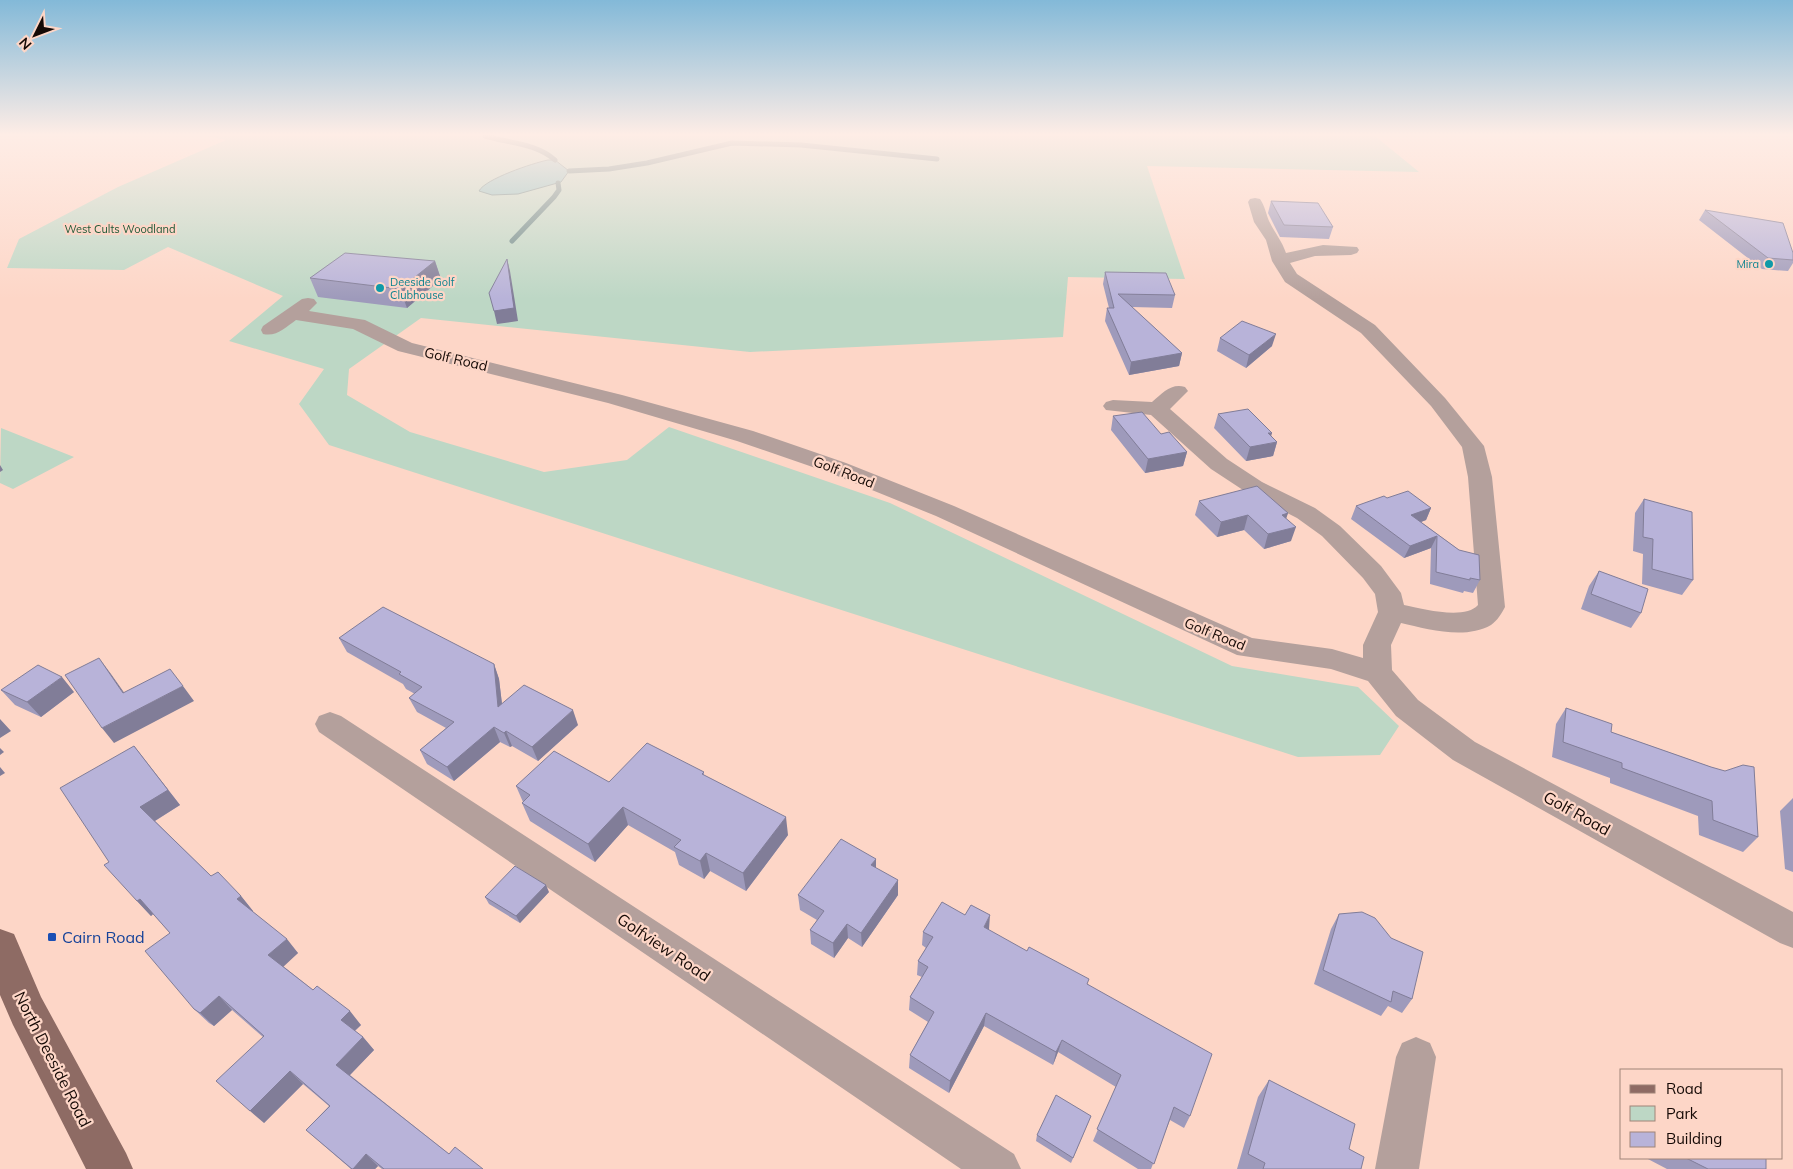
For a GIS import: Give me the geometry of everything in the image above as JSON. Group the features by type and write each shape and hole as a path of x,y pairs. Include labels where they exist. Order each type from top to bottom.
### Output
{"main road":[{"name":"North Deeside Road","path":"0,947 27,1011 110,1169"}],"street":[{"path":"1255,202 1262,222 1274,240 1280,261 1291,278 1368,329 1438,402 1473,446 1480,477 1492,607 1486,615 1477,620 1464,622 1392,612"},
{"path":"1280,261 1320,244 1351,250"},
{"name":"Golf Road","path":"270,330 302,308 358,324 405,347 616,399 745,436 838,468 945,511 1211,634 1246,648 1332,659 1378,673 1407,708 1464,751 1793,931"},
{"path":"1112,406 1167,400 1219,464 1254,487 1306,513 1331,531 1372,572 1388,593 1392,612 1377,645 1378,673"},
{"name":"Golfview Road","path":"330,724 999,1169"},
{"path":"1397,1169 1416,1057"}],"green space":[{"name":"West Cults Woodland","path":"111,191 1155,191 1185,279 1068,277 1063,337 750,352 421,318 349,369 347,395 410,432 544,472 627,460 669,427 890,503 1232,666 1358,687 1399,726 1380,755 1298,757 329,445 299,404 324,369 229,341 283,296 168,247 124,270 7,268 19,239"},
{"path":"1,428 74,457 13,489 0,483"}],"water":[{"path":"479,191 530,191 518,194 492,195"}],"building":[{"path":"1271,201 1318,203 1333,227 1284,225"},
{"path":"1705,210 1783,223 1793,253 1793,260 1768,258"},
{"path":"345,253 435,261 400,289 310,278"},
{"path":"507,259 514,308 494,311 489,293"},
{"path":"1105,272 1166,273 1175,295 1118,294 1182,353 1131,362 1107,308 1114,308"},
{"path":"1242,321 1276,334 1249,355 1220,338"},
{"path":"1248,409 1272,433 1268,433 1277,442 1250,447 1218,414"},
{"path":"1142,412 1161,434 1169,432 1187,452 1148,459 1113,416"},
{"path":"1257,486 1288,513 1282,515 1296,527 1268,534 1248,515 1221,522 1199,501"},
{"path":"1408,491 1431,508 1411,515 1459,550 1479,555 1480,580 1470,578 1470,580 1436,572 1437,536 1410,546 1356,506 1384,496 1387,498"},
{"path":"1644,499 1692,512 1693,580 1652,569 1653,539 1643,537"},
{"path":"1599,571 1648,589 1641,613 1591,594"},
{"path":"383,607 494,664 498,707 524,685 573,710 532,747 506,731 504,733 494,727 447,767 420,750 454,722 409,698 422,687 399,674 401,672 339,638"},
{"path":"99,658 123,693 170,669 183,686 102,728 65,675"},
{"path":"38,665 62,677 27,702 1,690"},
{"path":"1566,708 1612,724 1611,732 1711,767 1725,771 1743,765 1754,767 1758,837 1713,820 1712,801 1622,768 1622,763 1563,742"},
{"path":"647,743 704,772 702,774 786,817 743,873 706,853 700,861 674,847 681,840 623,807 588,844 522,803 530,795 516,786 554,751 609,782"},
{"path":"134,746 168,790 140,807 211,876 218,872 241,896 237,899 287,939 268,955 313,990 317,986 350,1011 341,1020 363,1037 336,1065 449,1154 455,1147 483,1169 384,1169 366,1154 352,1169 306,1130 330,1106 290,1071 250,1111 216,1081 264,1036 219,996 200,1013 194,1009 145,951 170,933 140,899 137,901 104,865 109,862 60,788"},
{"path":"841,839 876,859 871,865 898,880 861,933 847,924 833,943 810,930 824,911 798,895"},
{"path":"515,866 546,885 516,916 485,897"},
{"path":"942,902 965,915 971,905 990,915 984,927 1027,951 1029,947 1089,979 1087,984 1212,1054 1190,1116 1174,1107 1154,1164 1097,1129 1121,1075 1062,1040 1056,1052 986,1013 950,1081 910,1055 934,1012 910,997 928,967 918,961 933,937 923,932"},
{"path":"1362,912 1375,918 1391,938 1423,952 1412,999 1393,991 1391,1002 1323,970 1339,914"},
{"path":"1269,1080 1355,1124 1349,1149 1364,1157 1361,1169 1263,1169 1265,1163 1248,1154"},
{"path":"1056,1095 1091,1116 1073,1158 1037,1135"},
{"path":"1688,1159 1766,1159 1766,1169 1708,1169"}],"waterway":[{"path":"512,241 559,191"}],"place":[{"name":"Mira","path":"1769,264"},
{"name":"Deeside Golf Clubhouse","path":"380,288"},
{"name":"Cairn Road","path":"52,937"}]}
